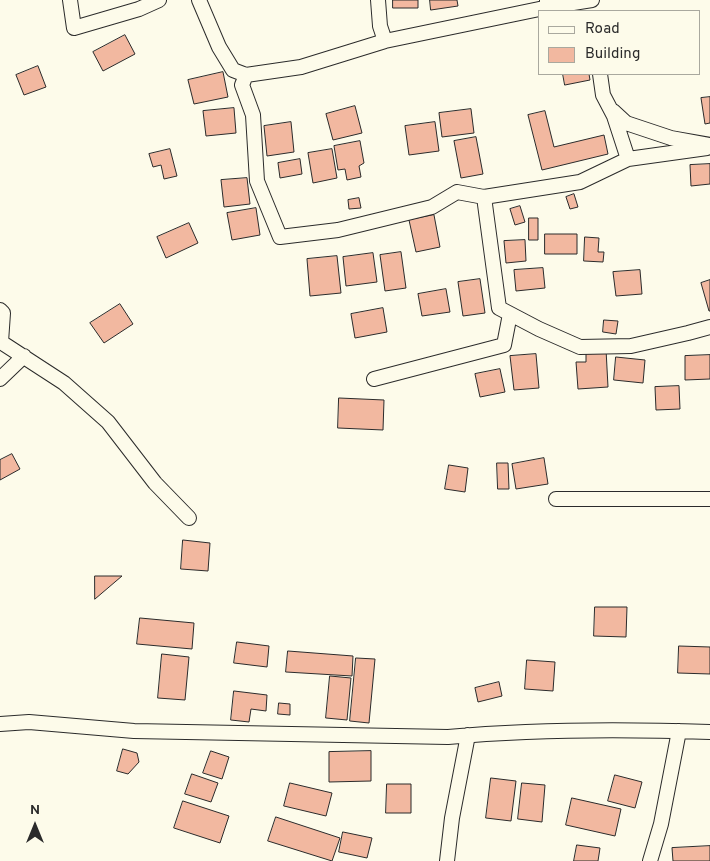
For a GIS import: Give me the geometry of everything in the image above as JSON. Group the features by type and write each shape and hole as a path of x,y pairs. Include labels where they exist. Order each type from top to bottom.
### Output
{"street":[{"path":"70,0 74,28 139,9 159,0"},
{"path":"199,0 218,47 233,70 246,75 301,67 385,41 550,3 590,4"},
{"path":"378,0 380,26 385,41"},
{"path":"246,75 242,85 253,115 257,181 280,237 338,230 432,207 458,192 484,197 580,182 628,159 710,146"},
{"path":"600,75 604,95 628,159"},
{"path":"610,109 626,123 671,138 710,146"},
{"path":"484,197 499,308 539,330 580,347 631,346 710,327"},
{"path":"0,310 3,313 1,342 64,383 108,422 155,483 189,518"},
{"path":"374,379 504,345 510,314"},
{"path":"0,379 24,356"},
{"path":"556,499 710,499"},
{"path":"0,724 29,722 134,731 448,737 492,733 558,731 710,732"},
{"path":"650,861 661,824 679,731"},
{"path":"447,861 452,818 468,735"}],"building":[{"path":"393,0 418,0 418,8 393,8"},
{"path":"430,0 457,0 458,6 431,10"},
{"path":"125,35 135,54 103,71 93,52"},
{"path":"38,66 46,87 24,95 16,75"},
{"path":"223,72 228,97 194,104 188,80"},
{"path":"563,75 589,75 590,80 565,85"},
{"path":"710,97 710,123 705,124 701,98"},
{"path":"355,106 362,133 333,140 326,114"},
{"path":"234,108 236,133 206,136 203,111"},
{"path":"471,109 474,133 442,137 439,113"},
{"path":"545,111 554,147 604,135 608,154 542,170 528,115"},
{"path":"291,122 294,152 267,156 264,126"},
{"path":"435,122 439,151 409,155 405,126"},
{"path":"476,137 483,174 461,178 454,141"},
{"path":"360,141 364,163 359,166 361,177 347,180 345,169 338,170 334,146"},
{"path":"170,149 177,176 164,179 161,165 153,167 149,154"},
{"path":"332,149 337,178 313,183 308,153"},
{"path":"300,159 302,174 280,178 278,163"},
{"path":"710,164 710,184 691,186 690,165"},
{"path":"247,178 250,204 224,207 221,180"},
{"path":"574,194 578,207 570,209 566,197"},
{"path":"359,198 361,208 349,209 348,200"},
{"path":"520,206 525,222 515,225 510,209"},
{"path":"256,208 260,235 232,240 227,213"},
{"path":"434,215 440,247 416,252 409,220"},
{"path":"529,218 538,218 538,240 529,240"},
{"path":"189,223 198,243 166,258 157,237"},
{"path":"545,234 577,234 577,254 545,254"},
{"path":"585,237 599,238 598,252 604,252 603,262 584,261"},
{"path":"525,240 526,261 506,263 504,241"},
{"path":"401,252 406,288 385,291 380,255"},
{"path":"373,253 377,282 346,286 343,257"},
{"path":"337,256 341,293 310,296 307,259"},
{"path":"543,268 545,288 516,291 514,270"},
{"path":"640,270 642,294 616,296 613,272"},
{"path":"480,279 485,313 463,316 458,282"},
{"path":"710,280 710,311 709,311 701,283"},
{"path":"446,289 450,312 422,316 418,294"},
{"path":"120,304 133,324 104,343 90,323"},
{"path":"383,308 387,332 355,338 351,314"},
{"path":"604,320 618,321 616,334 603,332"},
{"path":"606,349 608,387 578,389 576,362 586,362 586,351"},
{"path":"536,354 539,388 514,390 510,356"},
{"path":"710,355 710,379 685,380 685,356"},
{"path":"616,357 645,360 643,383 614,380"},
{"path":"500,369 505,392 480,397 475,374"},
{"path":"679,386 680,409 656,410 655,387"},
{"path":"339,398 384,400 383,430 338,428"},
{"path":"12,454 20,469 0,480 0,460"},
{"path":"544,458 548,484 516,489 512,464"},
{"path":"497,463 508,463 509,489 498,489"},
{"path":"449,465 468,468 465,492 445,489"},
{"path":"183,540 210,543 208,571 181,569"},
{"path":"95,576 122,576 95,599"},
{"path":"595,607 627,607 626,637 594,636"},
{"path":"140,618 194,623 192,649 137,644"},
{"path":"237,642 269,646 267,667 234,663"},
{"path":"679,646 710,647 710,674 678,673"},
{"path":"288,651 353,656 352,676 286,672"},
{"path":"162,654 189,657 185,700 158,698"},
{"path":"356,658 375,659 369,723 350,721"},
{"path":"527,660 555,662 553,691 525,689"},
{"path":"330,676 351,678 347,720 326,718"},
{"path":"499,682 502,696 478,702 475,688"},
{"path":"234,691 267,695 266,711 251,709 249,722 231,720"},
{"path":"279,703 290,704 290,715 278,714"},
{"path":"123,749 137,753 139,762 128,774 117,771"},
{"path":"211,751 229,757 222,779 203,773"},
{"path":"371,751 371,781 329,782 329,752"},
{"path":"192,774 218,783 211,802 185,794"},
{"path":"615,775 642,782 635,808 608,801"},
{"path":"491,778 516,781 511,821 486,818"},
{"path":"290,783 332,793 326,816 284,806"},
{"path":"522,783 545,785 542,822 518,819"},
{"path":"387,784 411,784 411,813 386,813"},
{"path":"572,798 621,809 615,836 566,825"},
{"path":"183,801 229,816 220,843 174,828"},
{"path":"276,817 340,838 332,861 268,841"},
{"path":"343,832 372,838 367,858 339,852"},
{"path":"577,845 600,848 598,861 574,861"},
{"path":"710,846 710,861 673,861 672,848"}]}
